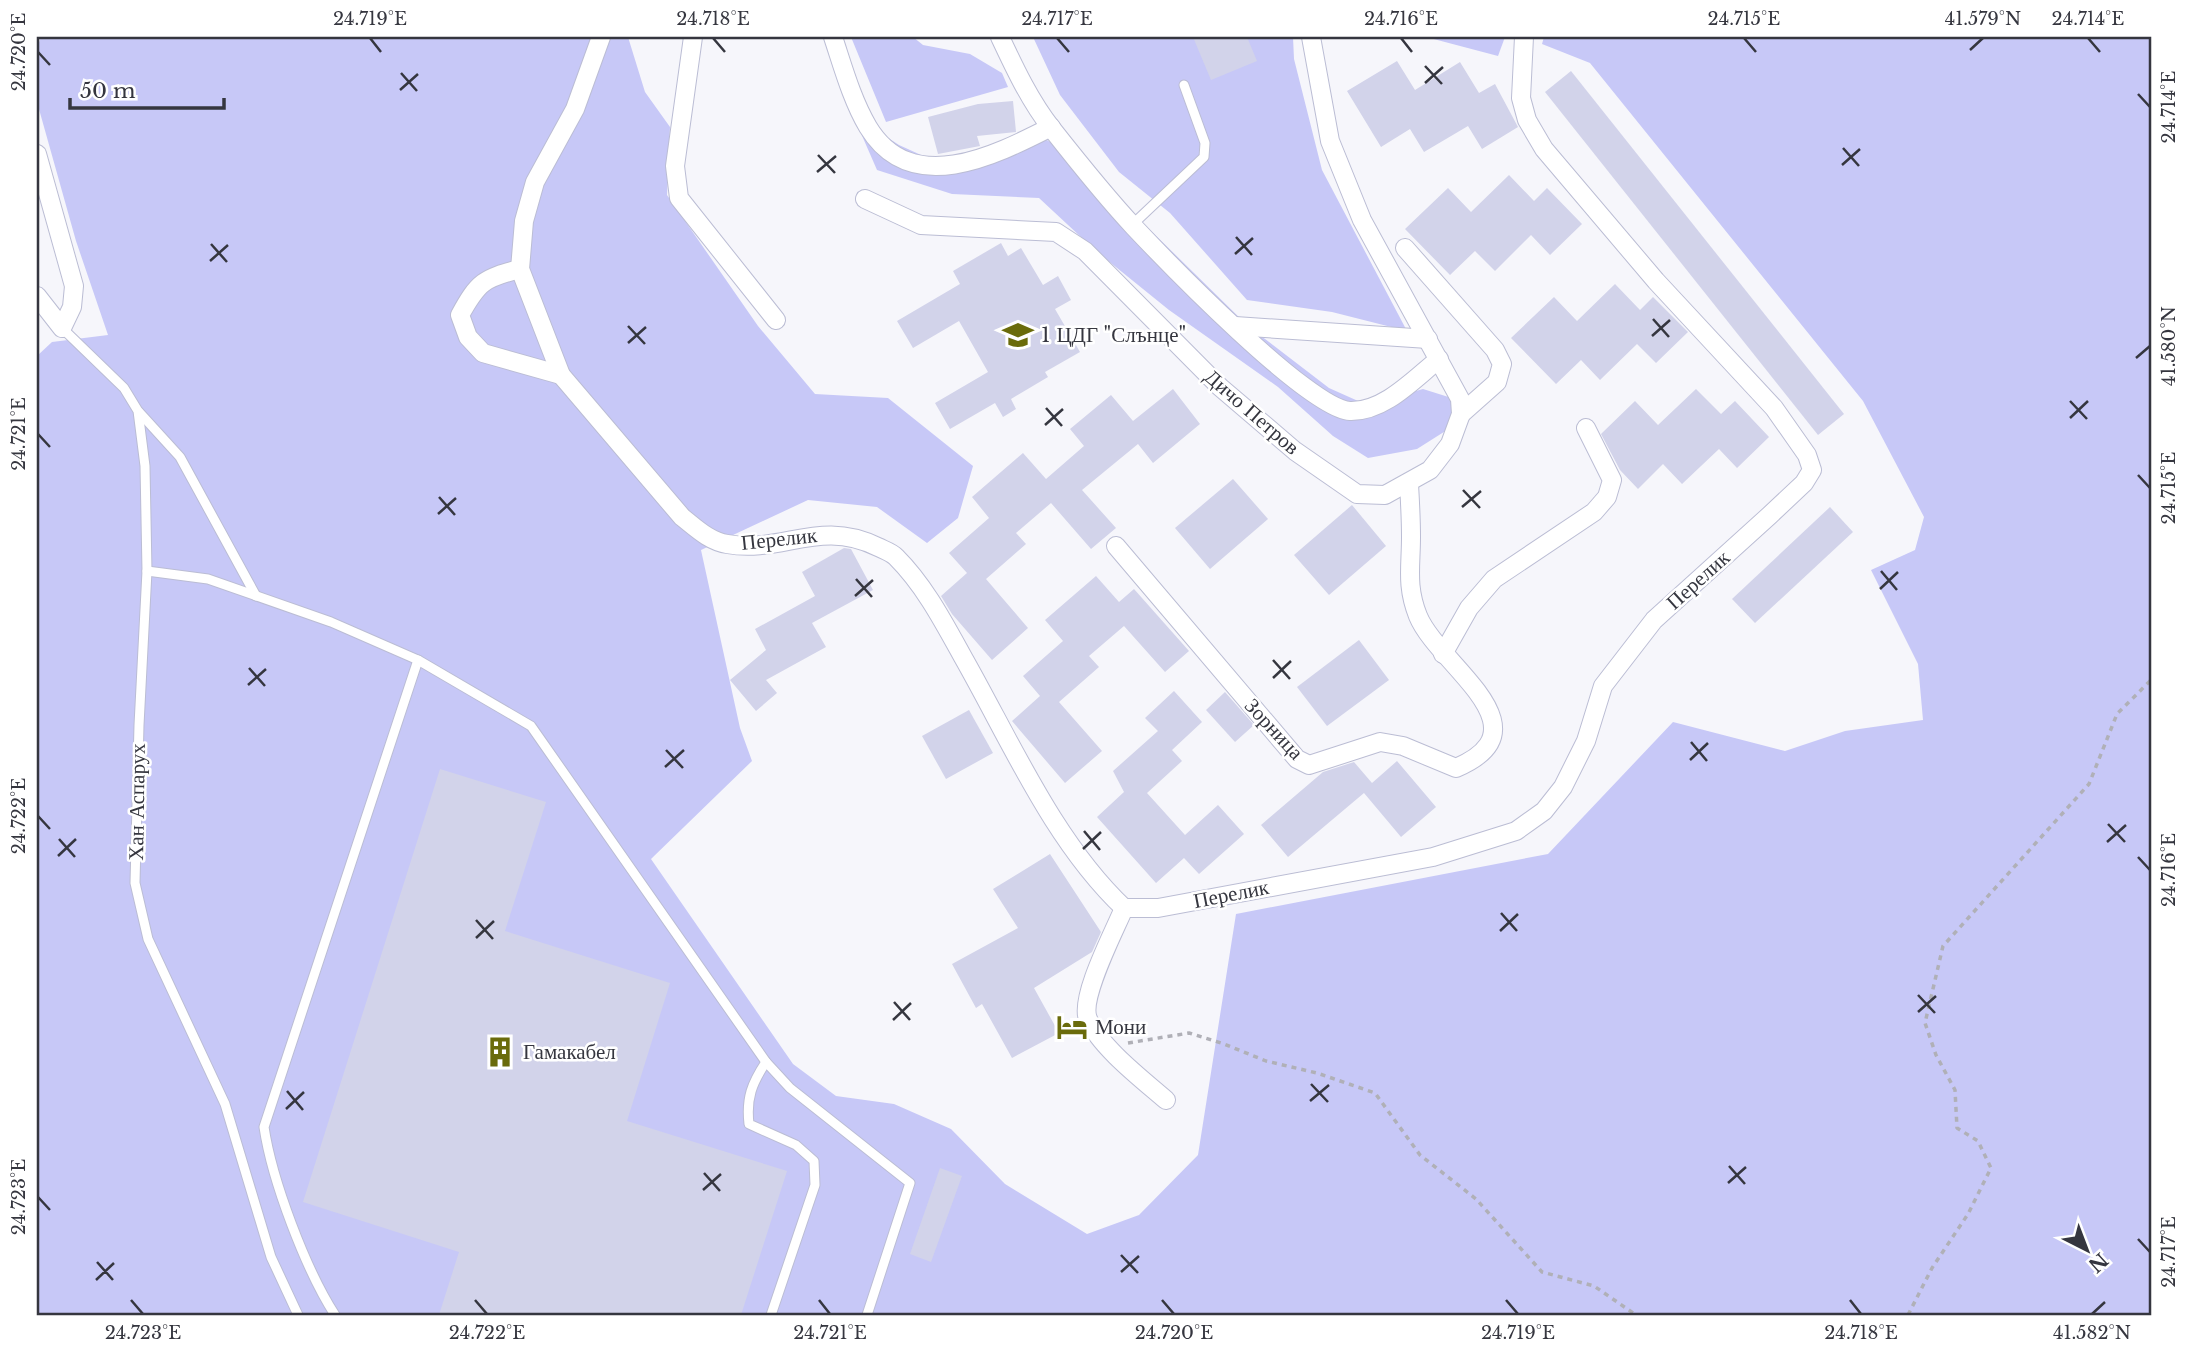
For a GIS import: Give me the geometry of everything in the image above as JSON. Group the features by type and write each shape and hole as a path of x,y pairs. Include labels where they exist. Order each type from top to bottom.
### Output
{"street":[{"name":"Перелик","path":"601,37 575,109 535,182 524,220 520,270 561,374 682,517 706,536 727,544 767,544 820,533 861,538 894,555 930,600 1071,848 1102,887 1125,908 1158,908 1433,857 1516,831 1544,811 1563,787 1586,741 1603,686 1654,620 1804,483 1812,470 1807,455 1774,408 1656,281 1544,149 1527,120 1521,98 1524,37"},
{"path":"692,37 675,166 679,198 776,320"},
{"path":"833,37 868,127 895,157 916,167 952,166 1022,142 1051,127"},
{"path":"1000,37 1017,75 1051,127 1132,225 1235,326 1318,399 1348,411 1378,406 1439,359"},
{"path":"1311,37 1331,141 1362,220 1460,399 1461,414"},
{"path":"37,154 74,286 72,307 62,328"},
{"name":"Дичо Петров","path":"865,199 921,225 1056,232 1084,251 1220,387 1335,482 1357,494 1385,495 1430,470 1450,444 1461,414"},
{"path":"1405,247 1495,350 1502,364 1497,382 1461,414"},
{"path":"520,270 496,275 474,288 460,314 468,337 483,353 561,374"},
{"name":"Хан Аспарух","path":"37,296 62,328"},
{"path":"1235,326 1428,339"},
{"path":"1443,654 1469,608 1494,579 1594,512 1607,497 1612,480 1587,428"},
{"name":"Зорница","path":"1116,546 1297,759 1309,765 1380,742 1403,746 1456,768 1484,752 1492,736 1494,720 1485,701 1443,654 1419,618 1408,582 1411,538 1409,484"},
{"path":"1125,908 1087,1001 1087,1018 1111,1049 1166,1100"}],"lane":[{"path":"1132,225 1204,157 1205,143 1184,85"},
{"name":"Хан Аспарух","path":"62,328 124,388 138,411 145,466 147,571 135,883 148,939 225,1104 271,1257 298,1315"},
{"path":"138,411 180,457 256,596"},
{"path":"147,571 208,579 331,622 418,660 531,726 766,1062 789,1088 910,1183 867,1315"},
{"path":"335,1315 316,1286 268,1153 264,1127 418,660"},
{"path":"766,1062 752,1082 747,1105 749,1124 796,1145 814,1161 815,1185 771,1315"}],"path":[{"path":"1908,1315 1932,1268 1968,1214 1991,1168 1978,1141 1956,1128 1955,1090 1937,1055 1925,1023 1943,946 2089,784 2117,714 2151,680"},
{"path":"1111,1049 1140,1039 1189,1034 1224,1044 1266,1061 1360,1085 1375,1093 1386,1105 1420,1155 1476,1199 1542,1272 1594,1286 1636,1315"}],"shaded area":[{"path":"41,37 628,37 645,92 670,127 667,195 758,326 815,394 888,398 973,466 958,518 927,543 877,507 808,500 701,550 740,728 752,761 651,859 793,1064 836,1096 894,1104 951,1129 1005,1184 1087,1234 1139,1215 1198,1155 1236,914 1548,854 1673,722 1785,751 1845,731 1923,720 1918,664 1871,570 1915,550 1924,517 1863,401 1590,63 1542,44 1544,37 2151,37 2151,1315 37,1315 37,356 52,342 108,335 76,241 37,102 37,48"},
{"path":"851,37 913,37 923,45 970,54 1002,73 1008,87 886,122"},
{"path":"1033,37 1293,37 1294,59 1322,170 1407,331 1332,312 1247,300 1170,213 1119,172 1060,95"},
{"path":"1426,37 1505,37 1498,56"},
{"path":"853,115 899,145 943,165 1047,140 1088,169 1248,326 1329,388 1367,405 1423,389 1458,400 1447,430 1417,449 1368,458 1333,436 1278,387 1169,310 1096,251 1039,198 952,194 877,170"}],"building":[{"path":"1193,37 1247,37 1257,61 1211,80"},
{"path":"1397,61 1415,90 1460,62 1479,93 1495,84 1518,127 1482,149 1468,126 1424,152 1410,129 1381,147 1347,91"},
{"path":"1571,71 1844,414 1818,435 1545,92"},
{"path":"1013,101 1016,132 977,136 980,146 938,154 928,117 978,104"},
{"path":"1509,175 1534,201 1547,188 1582,224 1550,255 1531,235 1495,271 1475,251 1450,275 1405,229 1448,188 1471,212"},
{"name":"1 ЦДГ \"Слънце\"","path":"1001,243 1008,256 1021,248 1043,285 1058,276 1071,300 1055,309 1080,352 1045,372 1048,377 1011,399 1016,409 1003,417 995,403 950,429 935,403 988,372 959,321 913,348 897,321 960,284 953,271"},
{"path":"1615,284 1640,310 1653,297 1688,332 1656,363 1637,344 1600,380 1581,360 1556,384 1511,338 1554,297 1577,321"},
{"path":"1173,389 1200,424 1153,463 1138,444 1082,490 1116,528 1091,549 1051,503 1016,533 1026,544 986,579 1028,628 992,660 952,614 941,596 967,573 949,553 989,518 972,497 1023,453 1046,479 1084,446 1070,429 1111,395 1133,421"},
{"path":"1696,389 1721,414 1735,401 1769,437 1737,468 1719,449 1682,484 1663,464 1638,489 1620,470 1601,434 1635,401 1658,425"},
{"path":"1233,479 1268,519 1210,569 1175,528"},
{"path":"1352,505 1386,546 1329,595 1294,555"},
{"path":"1830,507 1853,532 1755,623 1732,599"},
{"path":"844,548 851,549 873,590 812,623 826,647 766,680 777,693 756,711 730,680 766,650 755,629 815,596 802,572"},
{"path":"1096,576 1119,602 1134,589 1189,651 1165,672 1124,626 1089,656 1099,667 1059,702 1102,751 1065,783 1012,721 1040,696 1023,676 1063,641 1045,620"},
{"path":"1359,640 1389,680 1327,726 1297,687"},
{"path":"1174,691 1202,722 1172,750 1182,761 1147,793 1185,835 1218,805 1244,834 1199,874 1184,858 1156,883 1097,817 1124,792 1113,771 1158,731 1145,718"},
{"path":"1225,692 1254,725 1235,742 1206,710"},
{"path":"969,710 993,753 946,779 922,736"},
{"path":"1397,761 1436,807 1401,837 1364,793 1288,857 1261,825 1323,772 1354,762 1372,783"},
{"name":"Гамакабел","path":"440,769 546,802 505,931 670,983 627,1121 787,1171 741,1315 439,1315 459,1252 303,1202"},
{"path":"1050,854 1101,932 1092,952 1034,988 1059,1033 1012,1058 982,1004 976,1008 952,964 1018,928 993,889"},
{"path":"940,1168 962,1176 931,1262 910,1254"}],"place":[{"name":"1 ЦДГ \"Слънце\"","path":"1018,335"},
{"name":"Мони","path":"1072,1027"},
{"name":"Гамакабел","path":"500,1052"}]}
